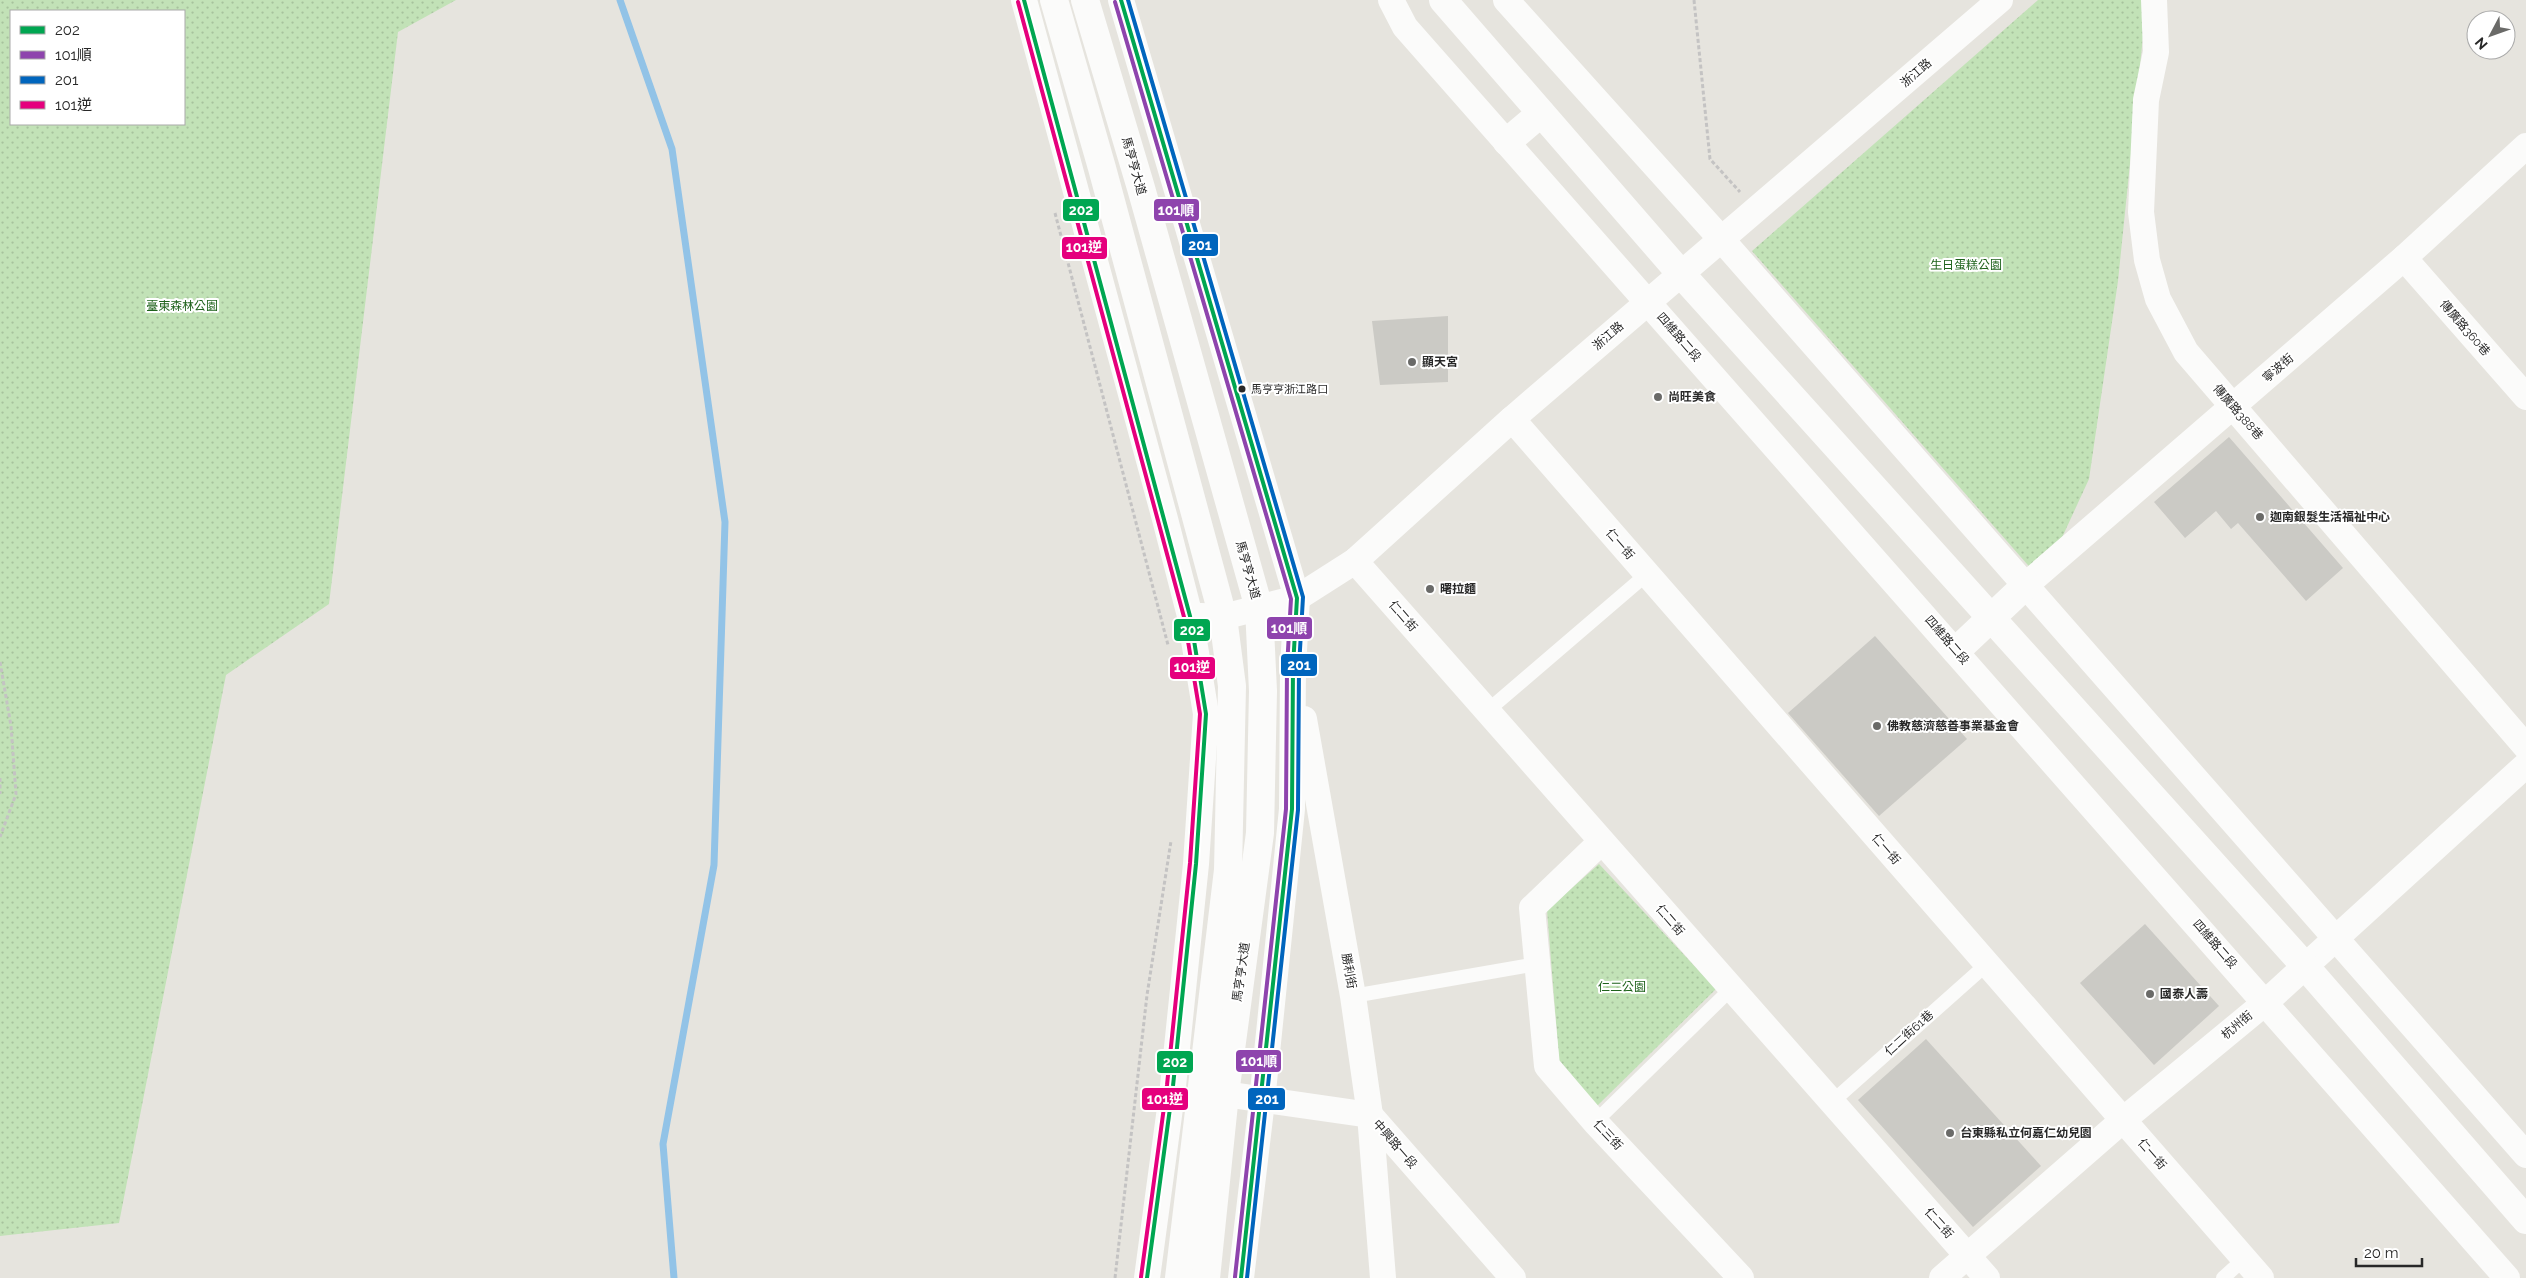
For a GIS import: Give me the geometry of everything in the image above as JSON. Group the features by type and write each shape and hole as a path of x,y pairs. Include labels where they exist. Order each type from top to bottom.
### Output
{"street":[{"name":"馬亨亨大道","path":"1054,0 1223,617 1232,686 1228,870 1213,1092 1206,1278"},
{"path":"1054,0 1025,5 1190,616 1206,714 1196,864 1173,1086 1147,1278"},
{"name":"馬亨亨大道","path":"1085,0 1183,336 1258,608 1263,691 1260,833 1179,1278"},
{"path":"1121,0 1297,598 1293,667 1292,809 1262,1101 1241,1278"},
{"name":"四維路二段","path":"1391,0 1405,27 2266,1002 2507,1278"},
{"path":"1443,0 1682,275 2305,966 2526,1220"},
{"path":"1506,0 1722,240 2526,1155"},
{"name":"浙江路","path":"1190,616 1223,617 1297,598 1355,561 1512,419 2000,0"},
{"name":"傳廣路388巷","path":"2154,0 2156,52 2146,100 2140,212 2146,260 2158,299 2186,352 2526,747"},
{"path":"1507,142 1541,113"},
{"name":"寧波街","path":"2026,585 2404,258 2526,146"},
{"name":"傳廣路360巷","path":"2404,258 2526,397"},
{"path":"1183,336 1217,326"},
{"path":"1122,359 1151,349"},
{"name":"仁一街","path":"1512,419 2253,1268"},
{"name":"仁二街","path":"1355,561 1486,712 1987,1278"},
{"path":"1956,651 2026,585"},
{"name":"勝利街","path":"1293,667 1312,760 1353,996 1370,1115 1383,1278"},
{"name":"杭州街","path":"1942,1278 2123,1120 2266,1002 2526,765"},
{"name":"仁三街","path":"1601,842 1532,908 1547,1066 1595,1122 1741,1278"},
{"name":"中興路一段","path":"1173,1086 1262,1101 1370,1115 1513,1278"}],"lane":[{"path":"1486,712 1646,574"},
{"path":"1353,996 1538,964"},
{"name":"仁二街61巷","path":"1832,1102 1987,964"},
{"path":"1595,1122 1731,989"},
{"path":"2222,1278 2253,1268"}],"path":[{"path":"1694,0 1710,159 1757,210"},
{"path":"1054,211 1170,650"},
{"path":"0,662 11,726 16,794 0,837"},
{"path":"0,778 0,794"},
{"path":"1115,1278 1147,994 1172,840"}],"green space":[{"name":"臺東森林公園","path":"0,0 456,0 398,32 329,604 226,675 119,1223 0,1236"},
{"name":"生日蛋糕公園","path":"2038,0 2142,0 2146,7 2118,281 2089,479 2042,581 1752,251"},
{"name":"仁二公園","path":"1599,864 1716,989 1597,1106 1559,1060 1547,910"}],"building":[{"name":"顯天宮","path":"1448,316 1448,382 1380,385 1372,321"},
{"name":"迦南銀髮生活福祉中心","path":"2229,437 2343,568 2306,601 2238,523 2231,529 2216,511 2185,538 2154,502"},
{"name":"佛教慈濟慈善事業基金會","path":"1875,636 1967,739 1879,816 1788,713"},
{"name":"國泰人壽","path":"2145,924 2219,1006 2154,1065 2080,983"},
{"name":"台東縣私立何嘉仁幼兒園","path":"1926,1039 2041,1166 1973,1227 1858,1100"}],"waterway":[{"path":"620,0 672,149 725,522 714,865 663,1144 674,1278"}],"transit line":[{"name":"202","path":"1024,0 1190,616 1206,714 1196,864 1173,1086 1147,1278"},
{"name":"202","path":"1121,0 1297,598 1293,667 1292,809 1241,1278"},
{"name":"201","path":"1128,0 1303,597 1299,667 1298,810 1247,1278"},
{"name":"101逆","path":"1018,2 1184,617 1200,714 1190,863 1167,1085 1141,1277"},
{"name":"101順","path":"1115,2 1291,599 1287,667 1286,809 1235,1277"}],"place":[{"name":"顯天宮","path":"1412,362"},
{"name":"馬亨亨浙江路口","path":"1242,389"},
{"name":"尚旺美食","path":"1658,397"},
{"name":"迦南銀髮生活福祉中心","path":"2260,517"},
{"name":"曙拉麵","path":"1430,589"},
{"name":"佛教慈濟慈善事業基金會","path":"1877,726"},
{"name":"國泰人壽","path":"2150,994"},
{"name":"台東縣私立何嘉仁幼兒園","path":"1950,1133"}]}
